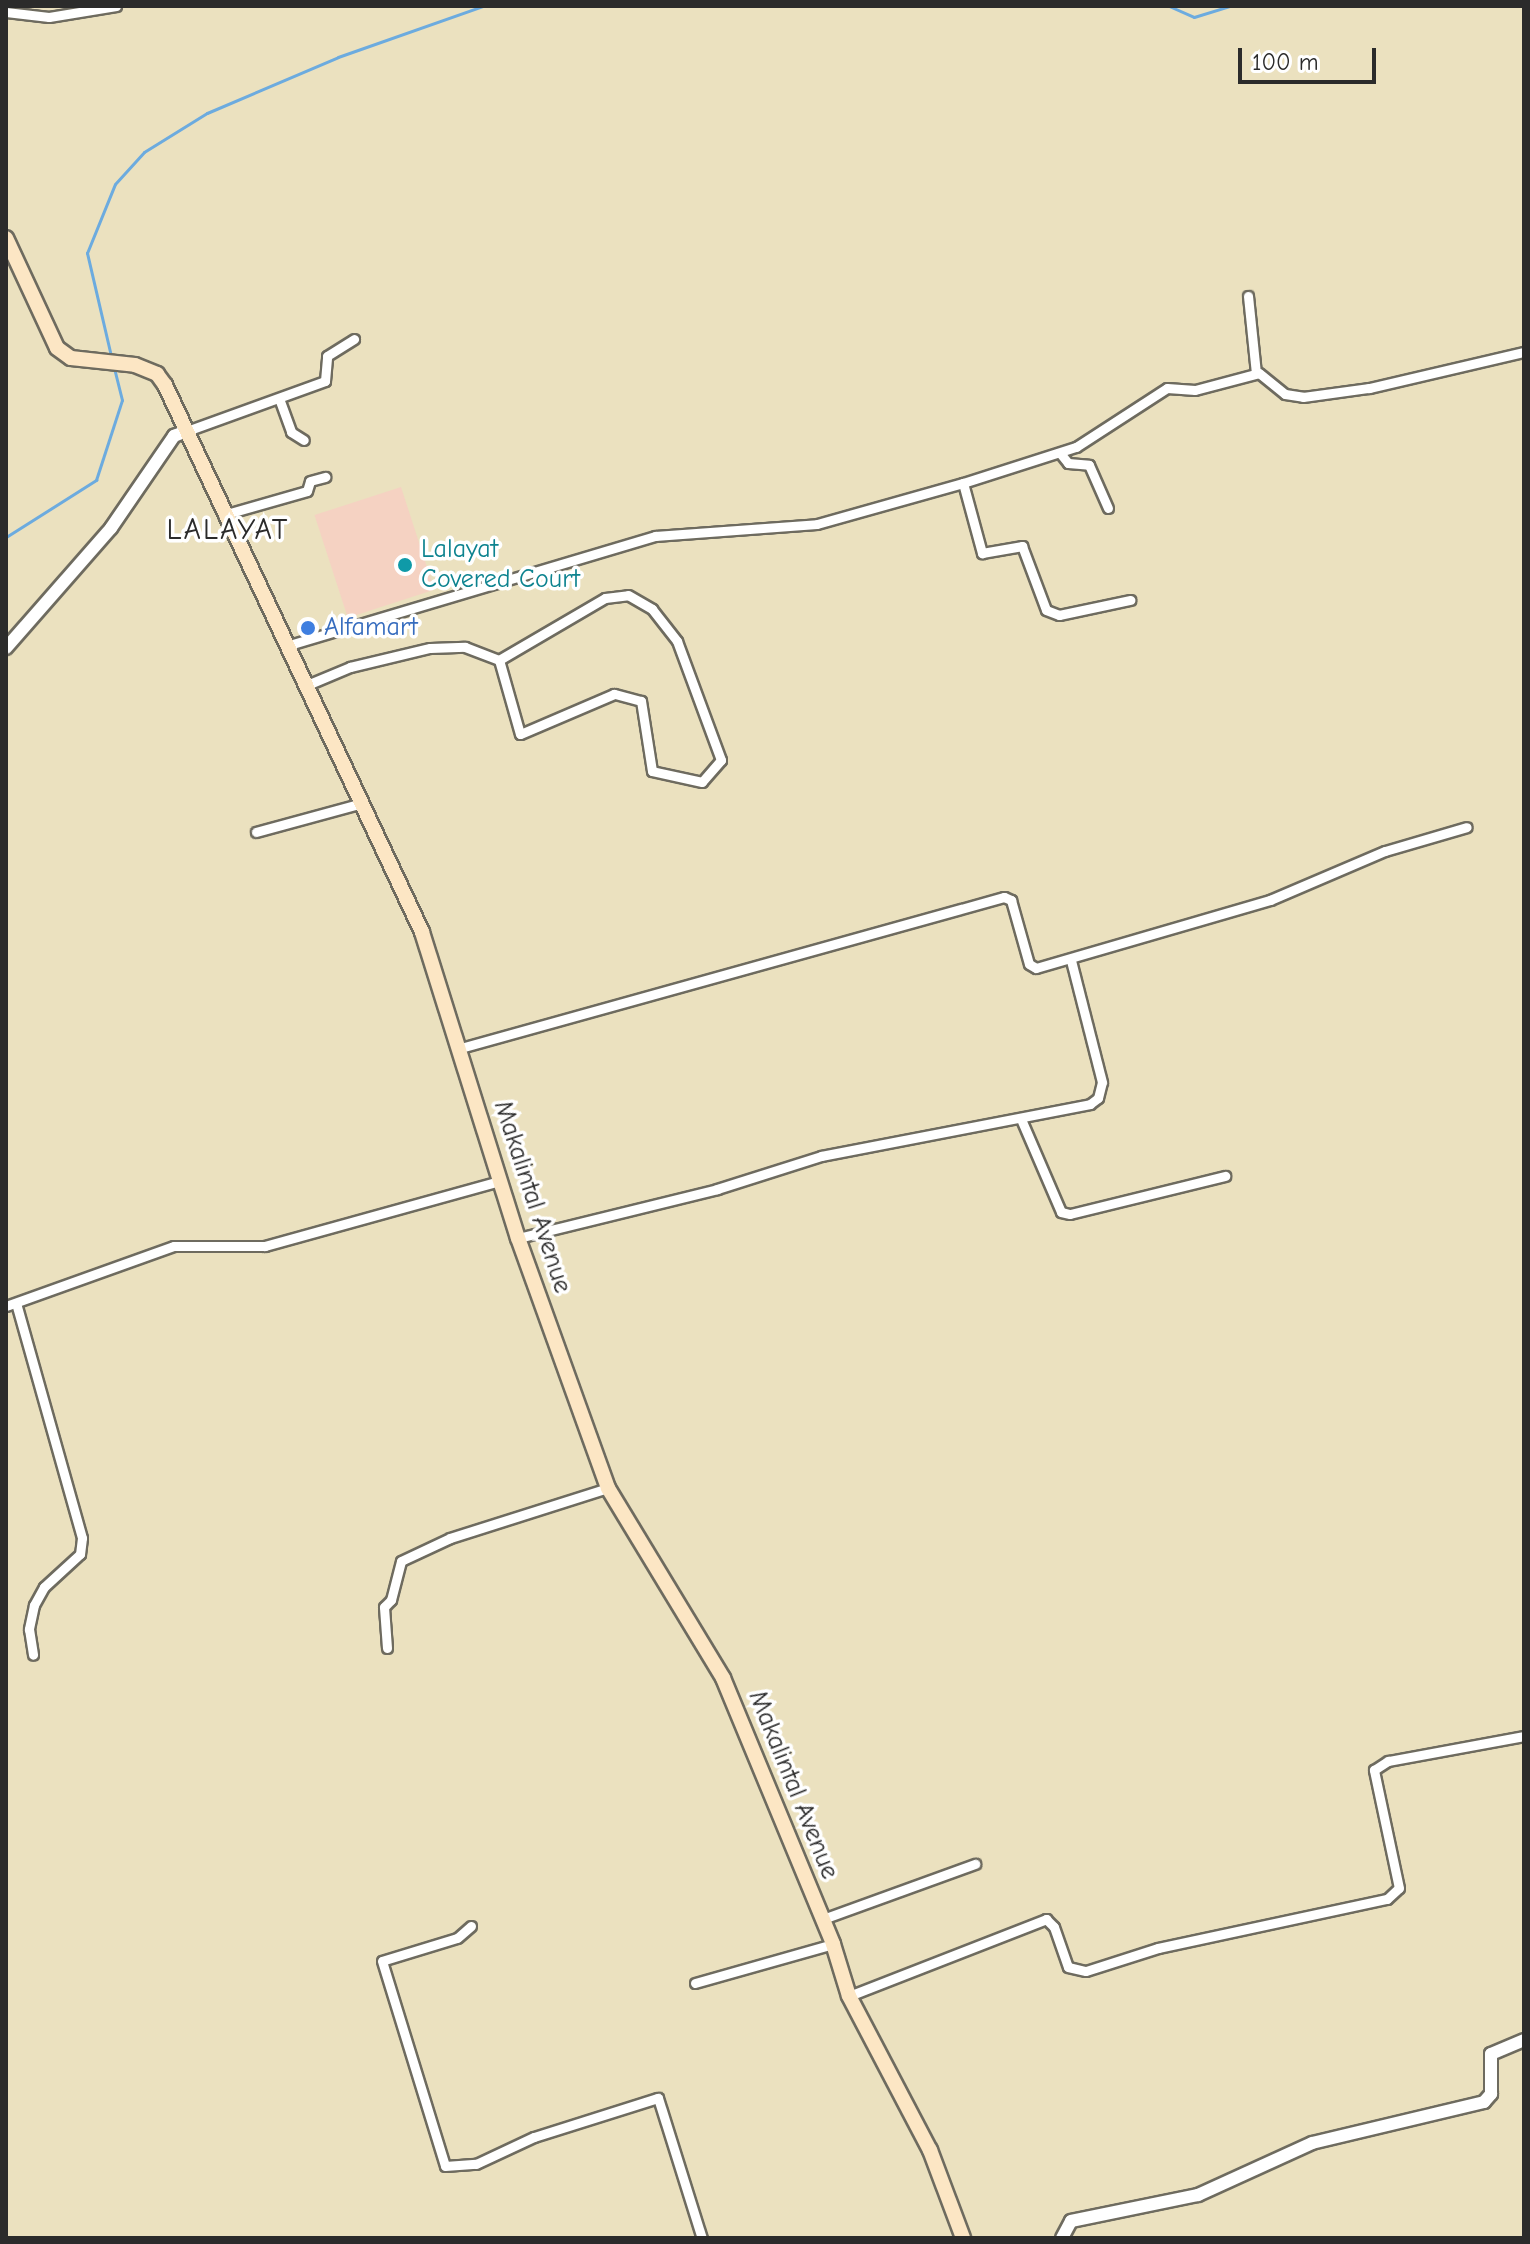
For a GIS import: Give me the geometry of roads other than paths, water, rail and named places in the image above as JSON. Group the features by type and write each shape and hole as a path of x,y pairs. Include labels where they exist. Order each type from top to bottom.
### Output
{"main road":[{"name":"Makalintal Avenue","path":"6,238 48,337 71,358 135,365 157,374 165,385 184,432 422,932 518,1238 608,1488 723,1678 833,1944 849,1996 930,2150 963,2238"}],"street":[{"path":"6,12 49,17 116,6"},
{"path":"1248,296 1256,373 1285,394 1303,397 1382,385 1524,352"},
{"path":"6,648 111,528 174,436 280,401 325,381 327,356 354,339"},
{"path":"286,646 655,536 817,524 963,483 1060,453 1167,388 1195,390 1256,373"},
{"path":"280,401 291,432 304,440"},
{"path":"1060,453 1068,463 1089,465 1108,508"},
{"path":"223,515 307,491 310,481 325,477"},
{"path":"963,483 982,553 1022,546 1046,610 1059,615 1130,600"},
{"path":"628,595 652,609 677,641 721,760 702,782 652,771 641,701 614,694 520,734 499,660 605,598 628,595"},
{"path":"307,685 350,667 430,648 465,647 499,660"},
{"path":"256,832 363,803"},
{"path":"457,1049 1004,897 1014,908 1029,964 1036,968 1270,900 1385,851 1467,827"},
{"path":"518,1238 717,1189 821,1156 1090,1104 1102,1089 1071,960"},
{"path":"1021,1119 1053,1200 1070,1214 1225,1176"},
{"path":"33,1655 29,1629 34,1605 44,1587 80,1554 82,1538 11,1304 174,1246 265,1246 500,1181"},
{"path":"387,1648 384,1607 391,1600 401,1561 450,1538 608,1488"},
{"path":"849,1996 1046,1919 1054,1927 1068,1967 1086,1971 1158,1948 1387,1899 1399,1888 1374,1770 1388,1761 1524,1736"},
{"path":"823,1919 975,1864"},
{"path":"471,1926 457,1938 382,1961 445,2166 476,2164 534,2137 658,2098 702,2238"},
{"path":"695,1983 833,1944"},
{"path":"1062,2238 1071,2221 1165,2206 1312,2143 1484,2102 1491,2094 1491,2054 1524,2040"}],"waterway":[{"path":"111,356 87,253 115,184 144,152 207,113 338,57 483,6"},
{"path":"1169,6 1194,17 1229,6"},
{"path":"6,537 96,480 122,400 114,367"}],"place":[{"name":"Lalayat Covered Court","path":"405,565"},
{"name":"Alfamart","path":"308,628"}],"district":[{"name":"LALAYAT","path":"228,530"}]}
